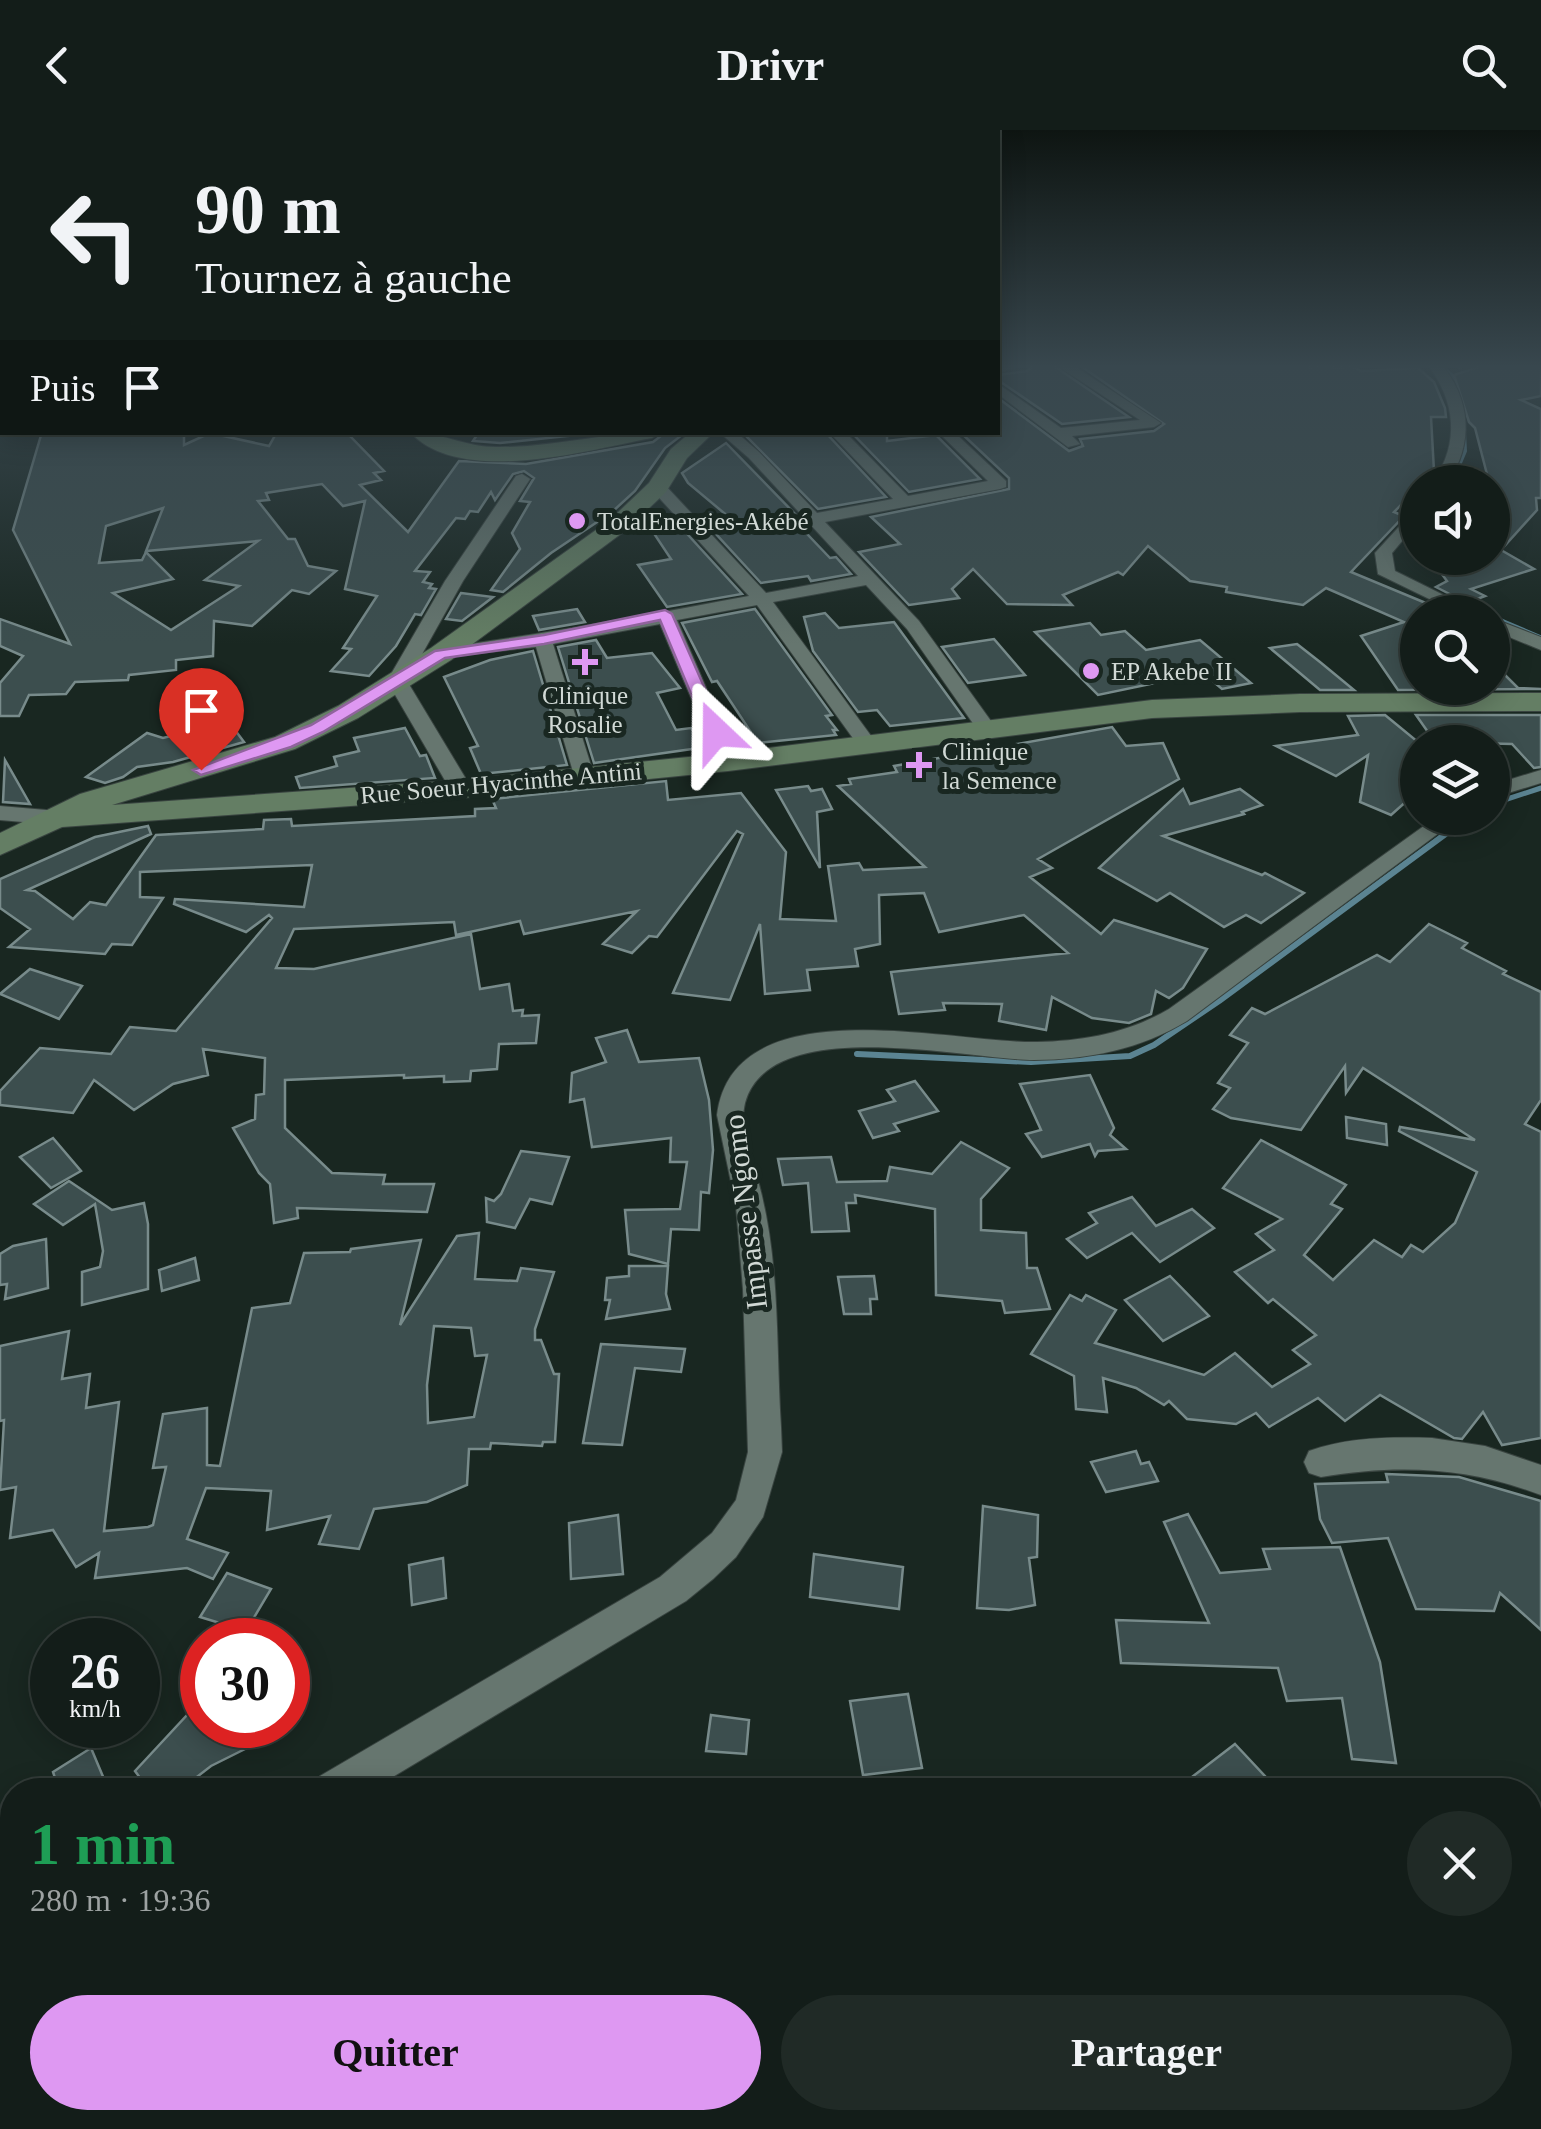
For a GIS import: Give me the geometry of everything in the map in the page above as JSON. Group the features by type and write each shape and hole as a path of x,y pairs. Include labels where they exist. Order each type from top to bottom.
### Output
{"street":[{"path":"473,457 522,478"},
{"path":"397,682 447,594 535,457"},
{"path":"0,846 91,801 285,743 397,682 618,525 658,487 677,457"},
{"path":"756,457 913,625 986,728"},
{"path":"861,457 904,500"},
{"path":"814,518 1000,484 971,457"},
{"path":"658,487 760,597 867,744"},
{"path":"1400,533 1383,553 1387,574 1432,595"},
{"path":"440,654 544,640 665,614 868,580"},
{"path":"665,614 728,762"},
{"path":"1510,631 1541,644"},
{"path":"544,640 584,775"},
{"path":"397,682 460,789"},
{"name":"Rue Soeur Hyacinthe Antini","path":"58,818 460,789 728,762 986,728 1192,707 1541,702"},
{"path":"285,743 270,774 274,785 305,800"},
{"path":"1510,786 1541,776"},
{"path":"0,813 58,818"},
{"name":"Impasse Ngomo","path":"354,1778 672,1590 724,1545 751,1506 765,1452 766,1427 750,1210 731,1120 732,1101 748,1070 766,1057 824,1040 860,1038 1030,1051 1138,1037 1178,1015 1425,835"},
{"path":"1321,1462 1372,1453 1428,1451 1468,1456 1541,1480"}],"building":[{"path":"35,457 371,457 384,471 374,473 381,480 360,485 408,532 459,461 526,464 565,457 659,457 635,491 612,512 551,553 503,592 491,590 520,549 512,533 530,502 520,501 534,478 524,471 513,474 495,500 491,492 478,512 470,511 465,519 456,518 415,571 430,572 423,582 436,589 421,615 415,614 396,646 369,676 331,671 351,649 343,648 377,596 345,589 365,501 343,506 322,484 266,493 269,500 258,501 288,539 295,539 308,566 336,571 309,594 292,590 252,626 214,621 213,656 176,660 176,670 129,675 128,680 75,682 66,694 29,695 19,716 0,716 0,683 23,656 0,646 0,619 70,644 13,530","holes":["163,508 146,551 258,541 205,580 239,586 171,630 113,593 173,579 146,552 142,560 99,563 106,526"]},
{"path":"705,457 740,457 797,516 791,517 830,558 836,557 851,574 761,583 705,522 730,518 688,483 682,473"},
{"path":"767,457 849,457 886,497 818,509"},
{"path":"875,457 958,457 980,479 909,492"},
{"path":"987,457 1433,457 1434,465 1400,465 1400,506 1394,512 1400,514 1400,520 1351,572 1406,595 1400,595 1400,620 1326,588 1303,605 1226,592 1227,587 1190,581 1148,546 1123,575 1118,572 1063,595 1072,605 1007,604 973,569 952,589 959,598 909,605 859,552 900,544 871,517 1009,489 1009,478"},
{"path":"1483,457 1541,457 1541,498 1536,498 1537,510 1510,540 1510,465 1485,465"},
{"path":"679,525 742,594 667,607 638,565 671,559 651,529"},
{"path":"1510,555 1534,569 1471,589 1483,595 1452,595 1436,587 1447,581 1443,575 1510,575"},
{"path":"461,593 493,597 462,621 446,619"},
{"path":"577,609 585,622 539,630 533,616"},
{"path":"755,609 832,715 826,716 837,730 833,730 836,735 758,743 717,681 712,682 682,623"},
{"path":"825,613 839,628 894,622 964,718 890,726 877,710 858,712 813,651 804,617"},
{"path":"1090,623 1101,635 1125,631 1146,650 1200,640 1251,683 1222,689 1203,673 1098,695 1035,632"},
{"path":"1400,623 1400,690 1398,690 1361,636"},
{"path":"994,639 1025,675 968,683 942,647"},
{"path":"596,640 607,658 652,653 680,688 657,693 676,730 691,728 706,747 594,763 558,647"},
{"path":"1297,644 1354,690 1320,690 1270,648"},
{"path":"533,651 567,765 481,774 470,748 478,746 444,677 490,660"},
{"path":"1385,715 1400,727 1400,807 1391,815 1360,802 1368,755 1336,776 1276,746 1358,735 1348,716"},
{"path":"1416,715 1541,715 1541,767 1534,768 1510,744 1510,725 1423,725"},
{"path":"229,722 244,742 173,762 137,767 105,783 86,777 147,733 163,738"},
{"path":"1112,727 1126,746 1163,743 1179,779 1038,859 1052,868 1030,877 1101,934 1114,920 1207,949 1183,988 1169,998 1156,991 1151,1014 1129,1023 1092,1018 1052,997 1046,1030 999,1021 1002,1004 943,1003 945,1010 899,1014 891,972 1068,953 1024,915 939,932 924,893 879,895 880,944 855,949 858,966 807,970 810,990 765,994 760,924 730,1000 673,993 743,834 737,831 657,937 649,936 632,953 603,944 637,911 524,934 520,921 456,935 454,922 294,929 276,968 314,969 471,934 480,989 509,984 513,1011 523,1010 522,1016 539,1015 536,1043 499,1044 497,1069 471,1071 470,1081 444,1082 444,1076 404,1075 285,1080 285,1128 332,1173 385,1175 383,1184 434,1184 427,1212 297,1208 298,1218 274,1223 270,1184 259,1173 233,1128 255,1119 256,1095 264,1094 265,1058 203,1049 208,1075 173,1084 134,1110 94,1080 73,1113 0,1105 0,1091 40,1048 111,1054 130,1027 176,1031 272,918 269,915 246,932 174,904 175,899 304,907 312,865 140,872 140,897 163,898 132,945 112,944 105,954 9,947 30,929 0,908 0,879 95,837 148,826 151,834 27,890 35,891 73,919 90,902 106,905 156,835 263,829 264,820 291,819 292,826 475,816 475,809 496,808 492,799 666,781 668,800 741,793 786,852 780,919 836,921 828,866 859,863 863,870 925,867 838,786 851,784 849,779 897,772 894,766"},
{"path":"405,728 420,756 426,755 435,778 300,788 296,777 337,766 334,757 359,751 354,738"},
{"path":"5,760 30,804 3,802"},
{"path":"808,786 811,791 822,789 832,809 817,812 820,868 776,790"},
{"path":"1183,789 1190,804 1240,789 1262,805 1244,814 1163,836 1265,873 1304,893 1261,923 1246,915 1224,927 1170,893 1157,901 1099,868"},
{"path":"1429,924 1467,943 1462,948 1506,971 1503,974 1541,992 1541,1100 1525,1124 1541,1132 1541,1438 1502,1445 1483,1412 1462,1439 1454,1438 1380,1395 1345,1421 1318,1398 1269,1427 1256,1413 1236,1424 1187,1419 1169,1401 1164,1405 1136,1388 1103,1378 1107,1412 1076,1409 1074,1376 1031,1354 1070,1295 1082,1301 1086,1295 1116,1310 1095,1343 1204,1375 1235,1353 1272,1387 1310,1364 1293,1350 1316,1335 1273,1299 1268,1303 1235,1272 1274,1250 1256,1234 1282,1219 1223,1188 1261,1140 1346,1185 1331,1204 1342,1209 1304,1255 1333,1280 1374,1240 1402,1257 1411,1245 1423,1252 1455,1223 1477,1172 1399,1131 1400,1127 1475,1140 1363,1068 1346,1093 1345,1066 1301,1130 1231,1118 1213,1109 1230,1088 1218,1083 1248,1043 1230,1035 1252,1008 1265,1014 1377,955 1390,962"},
{"path":"30,969 82,986 59,1019 0,994"},
{"path":"627,1030 639,1062 699,1058 709,1100 713,1150 709,1193 701,1192 699,1230 671,1229 668,1264 629,1254 625,1210 680,1209 687,1162 670,1162 671,1138 592,1147 584,1099 570,1102 572,1073 606,1062 596,1038"},
{"path":"1090,1075 1114,1128 1110,1135 1126,1149 1098,1151 1095,1156 1090,1144 1042,1157 1026,1134 1041,1130 1020,1084"},
{"path":"915,1081 938,1111 894,1124 899,1131 873,1138 859,1111 895,1101 887,1090"},
{"path":"1346,1117 1386,1124 1387,1145 1347,1138"},
{"path":"53,1138 81,1171 51,1188 20,1157"},
{"path":"961,1142 1009,1168 981,1199 981,1230 1026,1233 1027,1268 1037,1268 1050,1309 1005,1313 1002,1301 936,1295 935,1209 855,1195 856,1203 846,1203 849,1231 812,1232 808,1183 783,1185 778,1159 831,1157 837,1182 887,1181 890,1167 932,1174"},
{"path":"521,1151 569,1157 552,1204 530,1199 515,1228 487,1222 486,1198 494,1201 501,1194"},
{"path":"69,1181 112,1210 144,1203 148,1224 148,1289 82,1305 82,1272 100,1267 103,1251 95,1204 63,1225 34,1204"},
{"path":"1132,1197 1156,1226 1192,1209 1214,1228 1160,1262 1132,1233 1087,1258 1067,1239 1097,1223 1089,1213"},
{"path":"479,1233 475,1279 517,1281 521,1268 554,1272 535,1340 541,1340 554,1374 559,1374 555,1442 543,1442 542,1446 491,1443 490,1449 469,1449 467,1485 427,1502 374,1509 359,1549 319,1544 330,1516 267,1530 271,1491 206,1488 187,1539 228,1553 213,1579 187,1568 95,1578 99,1553 76,1567 53,1530 10,1538 16,1487 0,1490 4,1420 0,1421 0,1346 69,1331 62,1379 90,1374 86,1408 119,1402 104,1531 148,1527 153,1525 166,1467 153,1468 163,1414 207,1408 207,1465 220,1466 252,1308 290,1303 304,1253 350,1252 421,1240 400,1325 457,1236","holes":["434,1326 471,1328 475,1356 487,1355 474,1417 428,1423 427,1385"]},
{"path":"46,1239 48,1288 5,1299 7,1284 0,1285 0,1254 13,1246"},
{"path":"195,1258 199,1280 162,1291 159,1270"},
{"path":"629,1266 668,1266 666,1294 670,1309 606,1319 610,1300 605,1300 607,1278 629,1276"},
{"path":"874,1276 877,1299 870,1299 871,1314 844,1314 838,1277"},
{"path":"1170,1276 1209,1316 1163,1341 1125,1300"},
{"path":"601,1344 685,1349 681,1372 635,1368 622,1445 583,1443"},
{"path":"1136,1451 1141,1464 1149,1462 1158,1481 1106,1492 1091,1462"},
{"path":"1386,1474 1459,1477 1541,1501 1541,1630 1500,1593 1494,1611 1416,1609 1388,1538 1332,1543 1320,1519 1315,1484 1388,1482"},
{"path":"983,1506 1038,1515 1037,1557 1029,1558 1035,1605 1009,1610 977,1608"},
{"path":"1188,1514 1220,1573 1270,1569 1263,1549 1340,1547 1380,1662 1396,1763 1352,1759 1342,1698 1287,1701 1278,1668 1121,1663 1116,1620 1209,1623 1164,1522"},
{"path":"618,1515 623,1574 571,1579 569,1523"},
{"path":"814,1554 903,1567 899,1609 810,1597"},
{"path":"443,1558 446,1598 412,1605 409,1565"},
{"path":"227,1573 271,1589 254,1618 200,1617"},
{"path":"908,1694 922,1768 863,1775 850,1701"},
{"path":"711,1715 749,1720 746,1754 706,1751"},
{"path":"180,1723 180,1748 247,1748 196,1778 140,1778 135,1771"},
{"path":"1235,1744 1267,1778 1191,1778"},
{"path":"91,1748 104,1778 55,1778 53,1772"}],"waterway":[{"path":"1459,465 1462,457"},
{"path":"1510,625 1541,638"},
{"path":"1510,798 1541,788"},
{"path":"857,1054 1031,1062 1130,1056 1154,1045 1219,1001 1444,835"}],"place":[{"name":"TotalEnergies-Akébé","path":"577,521"},
{"name":"Clinique Rosalie","path":"585,662"},
{"name":"EP Akebe II","path":"1091,671"},
{"name":"Clinique la Semence","path":"919,765"}],"route":[{"path":"201,770 285,743 317,728 440,654 544,640 665,614 716,732"}]}
